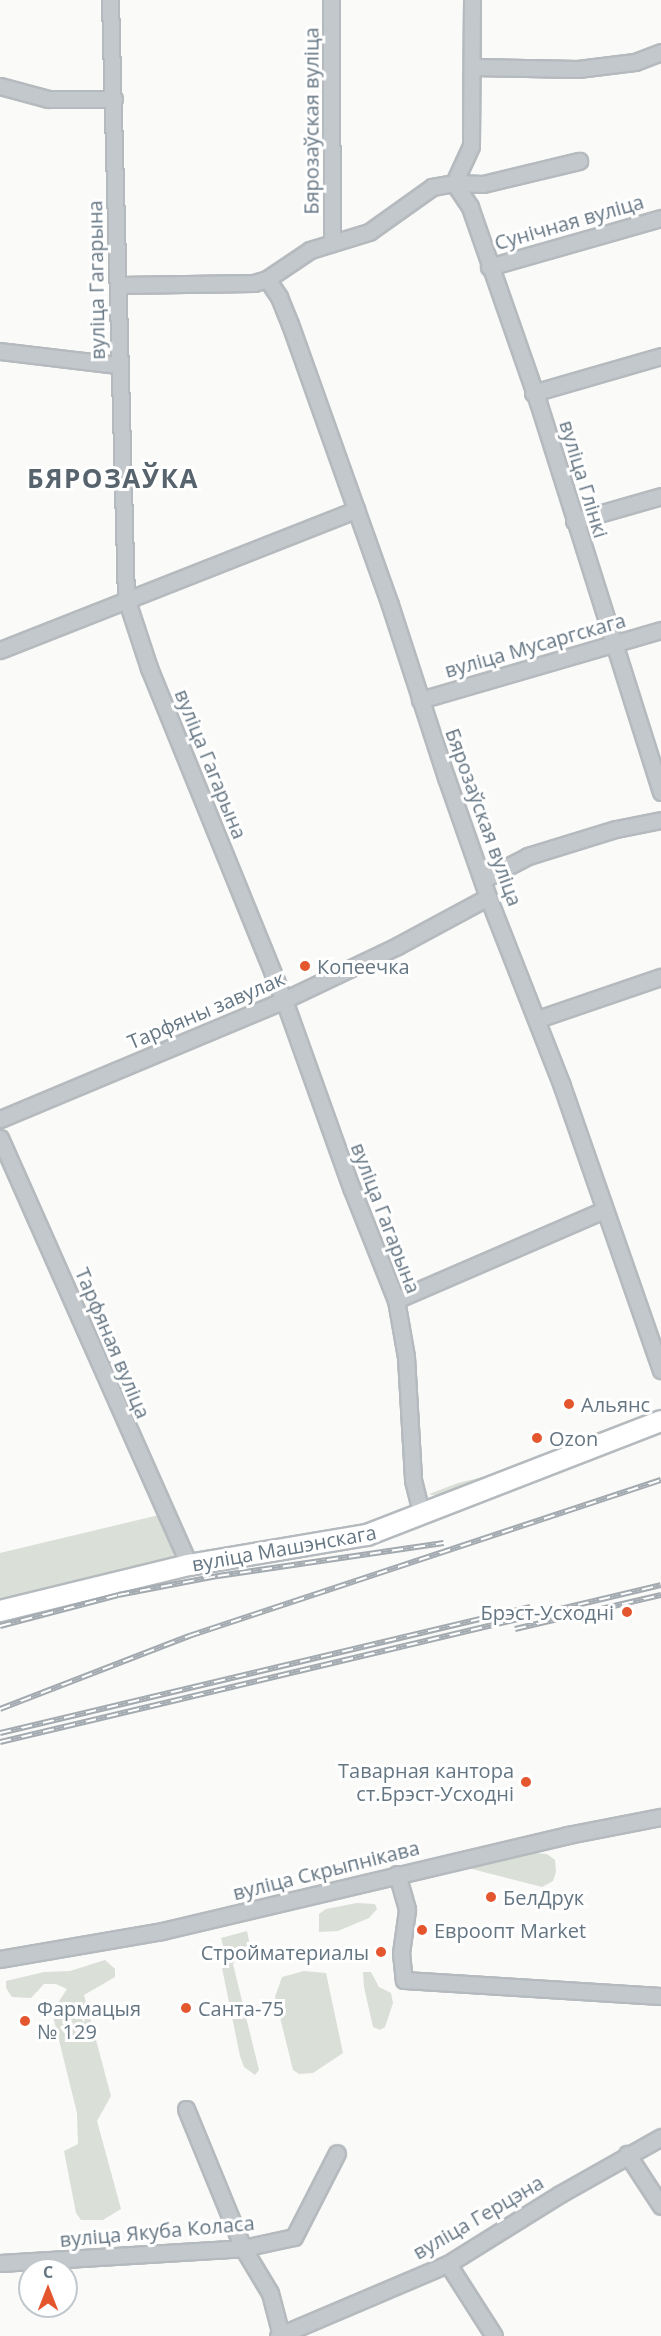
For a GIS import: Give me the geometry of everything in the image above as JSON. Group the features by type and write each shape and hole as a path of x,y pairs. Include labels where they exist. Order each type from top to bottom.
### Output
{"main road":[{"name":"вуліца Машэнскага","path":"0,1611 189,1565 348,1539 387,1529 661,1422"}],"street":[{"name":"вуліца Гагарына","path":"110,0 126,598 149,668 284,1000 351,1187 396,1300 406,1357 413,1480 422,1515"},
{"name":"Бярозаўская вуліца","path":"331,0 332,242"},
{"path":"454,183 471,146 472,0"},
{"path":"473,67 578,69 635,62 661,52"},
{"path":"0,86 48,99 114,99"},
{"path":"118,285 243,285 267,279 293,259 332,242 369,232 424,191 440,184 483,184 579,160"},
{"name":"вуліца Глінкі","path":"454,183 470,207 533,393 661,792"},
{"name":"Сунічная вуліца","path":"489,267 661,218"},
{"name":"Бярозаўская вуліца","path":"267,279 283,306 484,879 488,897 538,1019 661,1370"},
{"path":"0,351 118,365"},
{"path":"533,393 661,356"},
{"path":"574,520 661,496"},
{"path":"0,650 126,598 356,510"},
{"name":"вуліца Мусаргскага","path":"420,700 661,630"},
{"path":"484,879 528,856 616,829 661,820"},
{"name":"Тарфяны завулак","path":"0,1119 284,1000 396,946 488,897"},
{"path":"538,1019 661,977"},
{"name":"Тарфяная вуліца","path":"0,1138 189,1565"},
{"path":"396,1300 604,1210"},
{"name":"вуліца Скрыпнікава","path":"0,1959 162,1931 397,1874 568,1835 661,1817"},
{"path":"397,1874 407,1910 401,1953 404,1980 661,1996"},
{"path":"186,2109 243,2248 270,2293 280,2335"},
{"name":"вуліца Герцэна","path":"280,2335 448,2264 627,2154 661,2137"},
{"name":"вуліца Якуба Коласа","path":"0,2263 243,2248 294,2237 337,2153"},
{"path":"627,2154 661,2206"},
{"path":"448,2264 494,2336"}],"shaded area":[{"path":"499,1473 473,1487 439,1497 429,1494 458,1483"},
{"path":"159,1515 175,1547 173,1559 0,1601 0,1553"},
{"path":"535,1853 547,1854 555,1860 556,1872 553,1881 542,1887 468,1868"},
{"path":"357,1903 375,1904 377,1909 369,1918 338,1931 319,1932 319,1914 326,1909"},
{"path":"247,1931 250,1945 241,1951 233,1964 259,2070 255,2075 244,2067 240,2056 222,1968 225,1953 221,1938"},
{"path":"105,1960 115,1969 115,1977 84,1995 111,2096 97,2121 121,2209 103,2220 81,2220 76,2213 64,2151 78,2144 77,2113 52,2012 67,1989 56,1984 44,1984 31,1998 12,1997 6,1988 6,1981 44,1972 70,1971"},
{"path":"304,1971 326,1973 343,2053 313,2073 299,2074 293,2070 275,1997 282,1977"},
{"path":"363,1972 371,1972 379,1987 391,1993 393,2003 385,2027 380,2030 373,2027"}],"railway":[{"path":"0,1709 189,1636 661,1480"},
{"path":"0,1626 118,1595 218,1576 444,1543"},
{"path":"0,1742 661,1585"},
{"path":"515,1629 661,1595"},
{"path":"0,1733 530,1607"}],"place":[{"name":"Копеечка","path":"305,966"},
{"name":"Альянс","path":"569,1404"},
{"name":"Ozon","path":"537,1438"},
{"name":"Брэст-Усходні","path":"627,1612"},
{"name":"Таварная кантора ст.Брэст-Усходні","path":"526,1782"},
{"name":"БелДрук","path":"491,1897"},
{"name":"Евроопт Market","path":"422,1930"},
{"name":"Стройматериалы","path":"381,1952"},
{"name":"Санта-75","path":"186,2008"},
{"name":"Фармацыя № 129","path":"25,2021"}],"district":[{"name":"БЯРОЗАЎКА","path":"113,479"}]}
